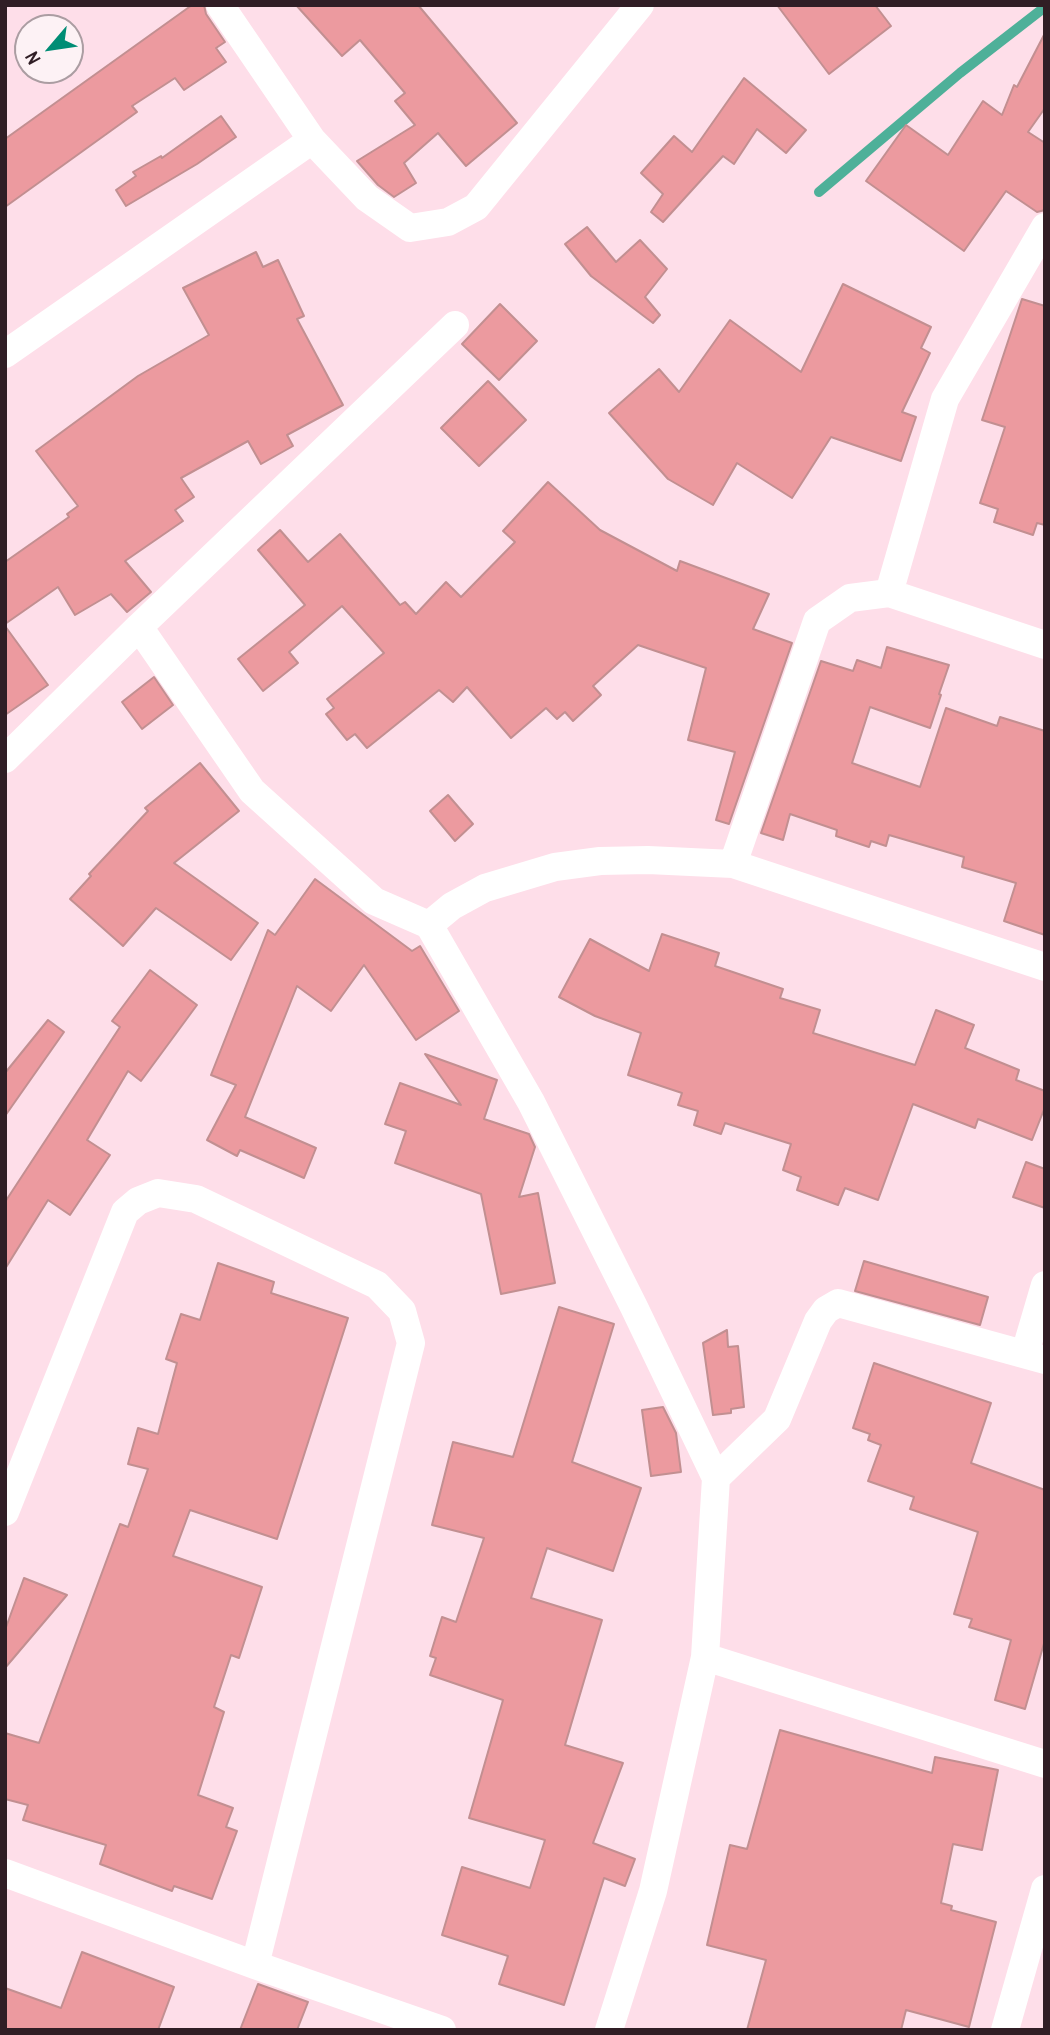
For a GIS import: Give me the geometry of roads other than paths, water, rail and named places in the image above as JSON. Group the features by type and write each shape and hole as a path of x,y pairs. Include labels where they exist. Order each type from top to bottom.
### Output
{"street":[{"path":"220,5 312,140 367,198 410,228 448,222 476,207 640,5"},
{"path":"5,354 312,140"},
{"path":"889,593 944,399 1045,227"},
{"path":"5,759 455,325"},
{"path":"733,864 817,621 850,598 889,593 1045,645"},
{"path":"139,627 252,791 374,901 429,925 531,1102 716,1478 705,1657 653,1891 609,2030"},
{"path":"429,925 452,906 485,888 555,867 600,861 636,860 733,864 1045,967"},
{"path":"5,1512 125,1212 138,1200 158,1193 196,1199 377,1286 402,1311 411,1343 255,1965"},
{"path":"716,1478 778,1419 818,1321 826,1310 838,1303 1035,1356 1045,1285"},
{"path":"705,1657 1045,1764"},
{"path":"5,1873 442,2030"},
{"path":"1005,2030 1045,1889"}],"waterway":[{"path":"819,192 960,73 1045,7"}]}
